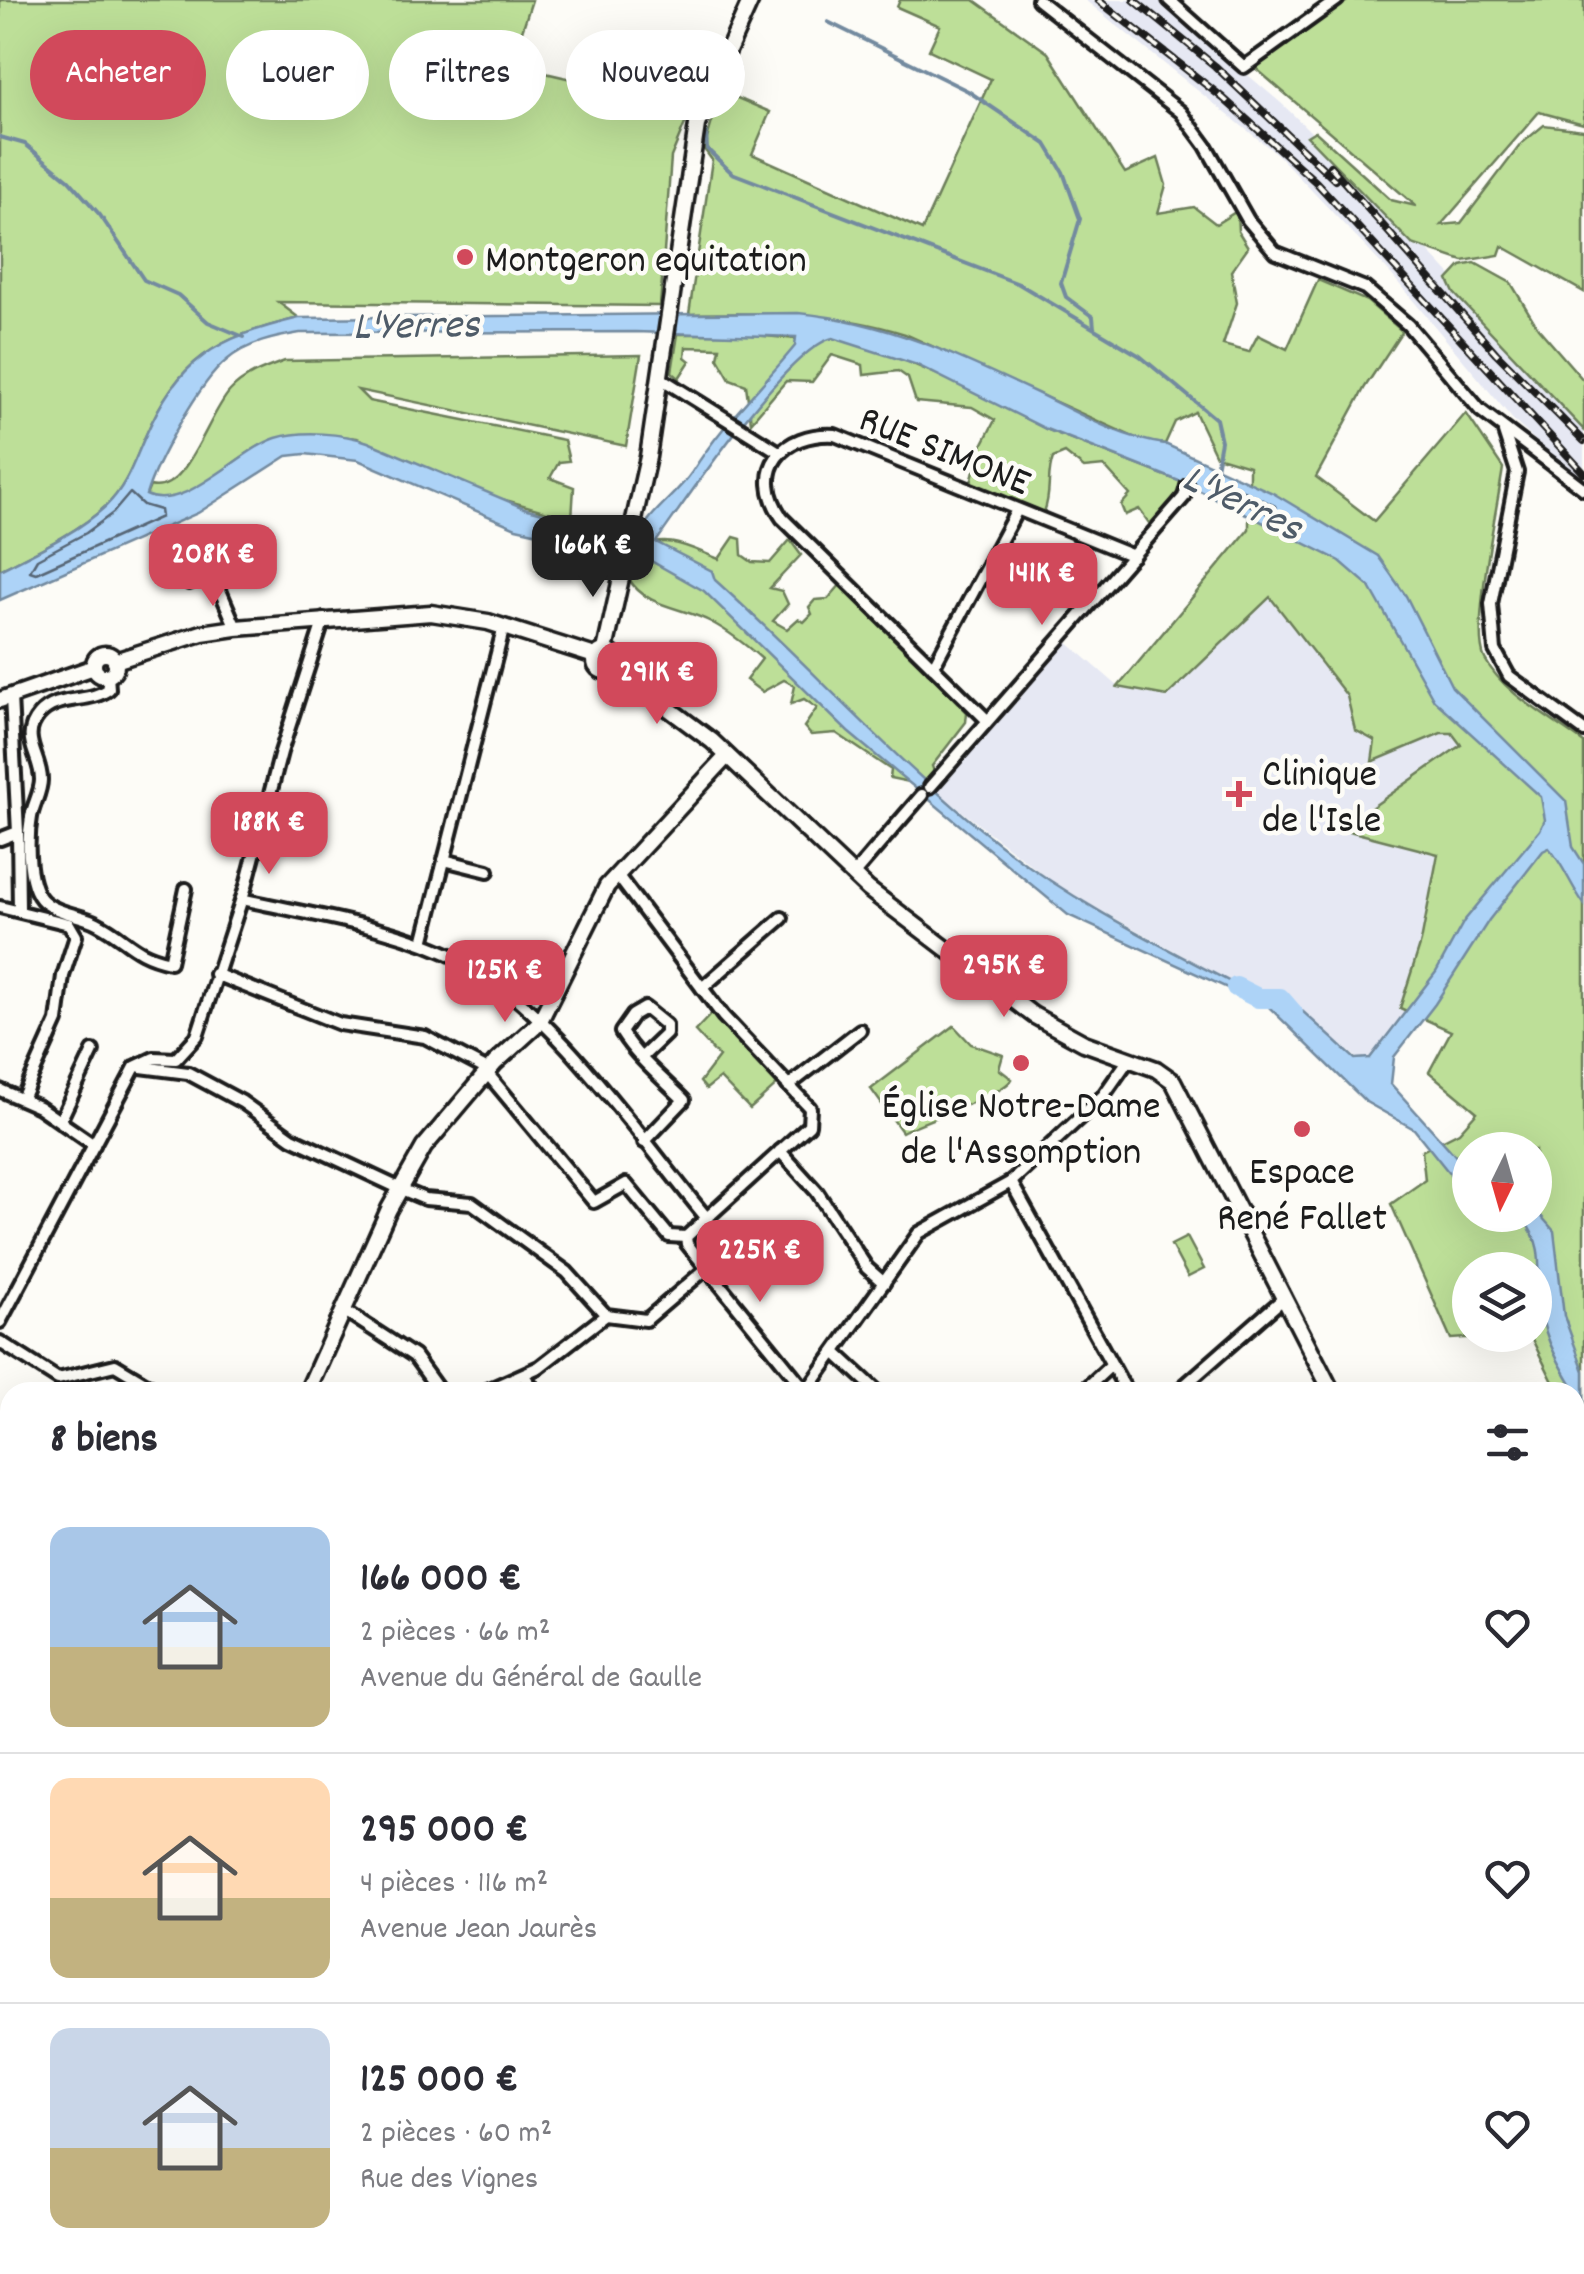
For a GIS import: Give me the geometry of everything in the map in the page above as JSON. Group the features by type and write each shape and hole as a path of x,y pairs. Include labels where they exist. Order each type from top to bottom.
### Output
{"street":[{"path":"750,0 723,62 708,66 707,78 713,84 697,125 648,457 598,669 613,667 727,756 853,876 1034,1016 1104,1052 1165,1074 1180,1090 1327,1382"},
{"path":"1038,0 1181,112 1206,146 1248,220 1276,252 1365,288 1390,308 1503,431 1584,489"},
{"path":"1169,0 1244,67 1337,0"},
{"path":"662,379 778,452 770,488 782,518 987,720"},
{"path":"1503,431 1517,472 1491,604 1495,650 1510,676 1584,731"},
{"name":"RUE SIMONE","path":"778,452 791,442 835,435 1133,556"},
{"path":"853,876 1184,497 1186,486"},
{"path":"933,667 1018,510"},
{"path":"190,583 237,564"},
{"path":"213,574 236,628"},
{"path":"20,910 18,832 5,698 101,671 114,672 114,661 202,633 324,618 431,613 504,626 600,653"},
{"path":"0,1322 136,1067 154,1058 176,1058 188,1050 242,899 281,752 324,618"},
{"path":"423,943 504,626"},
{"path":"101,671 109,688 102,694 67,700 42,710 34,721 30,738 41,782 30,819 35,890 46,904 98,923 142,956 170,962 186,888"},
{"path":"316,1382 345,1311 424,1147 488,1073 539,1023 608,886 727,756"},
{"path":"0,839 18,832"},
{"path":"444,860 488,870"},
{"path":"215,974 340,1024 425,1037 488,1073 594,1202 626,1184 669,1236 686,1237 809,1124 812,1116 702,988 618,876"},
{"path":"242,899 423,943 498,984 539,1023 706,1216"},
{"path":"0,907 70,924 76,936 63,976 58,1021 22,1098"},
{"path":"702,988 782,918"},
{"path":"641,1058 666,1034 666,1025 645,1008 632,1014 621,1032 641,1058 684,1100 644,1142"},
{"path":"788,1086 860,1030"},
{"path":"60,1121 93,1051"},
{"path":"814,1382 918,1233 1011,1182 1103,1096 1128,1060"},
{"path":"136,1067 188,1072 242,1102 292,1138 401,1189 425,1198 472,1204 567,1272 606,1315 646,1320 706,1269"},
{"path":"0,1090 22,1098 94,1144"},
{"path":"780,1151 817,1192 868,1268 884,1283"},
{"path":"1011,1182 1120,1382"},
{"path":"686,1237 706,1269 798,1382"},
{"path":"1188,1382 1284,1298"},
{"path":"345,1311 414,1356 433,1382"},
{"path":"509,1382 524,1376 606,1315"},
{"path":"0,1342 58,1379 115,1365 143,1382"},
{"path":"837,1354 867,1382"},
{"path":"1093,1382 1110,1366"},
{"path":"524,1376 528,1382"}],"shaded area":[{"path":"1085,0 1159,0 1281,103 1369,188 1584,417 1584,484 1515,422 1390,273 1278,155"},
{"name":"Clinique de l'Isle","path":"1264,530 1541,798 1406,1010 1370,1058 1362,1062 1281,995 1266,1001 1063,890 936,791 1066,641 1119,687"}],"green space":[{"path":"0,0 532,0 522,30 389,30 389,120 546,120 546,73 566,78 566,120 687,120 671,157 660,306 278,302 299,318 223,344 187,370 157,411 124,483 106,506 69,533 0,570"},
{"path":"900,0 974,0 1048,53 1125,173 1158,158 1166,185 1158,213 1194,207 1216,224 1237,211 1238,231 1248,247 1231,271 1237,303 1223,345 1249,352 1258,335 1287,349 1318,280 1367,301 1402,331 1365,387 1316,477 1374,521 1466,413 1503,468 1483,596 1481,644 1485,659 1516,695 1584,743 1584,1382 1553,1382 1538,1352 1552,1352 1552,1252 1452,1252 1451,1339 1391,1204 1425,1180 1422,1151 1452,1136 1452,1232 1552,1232 1552,1132 1459,1132 1477,1112 1429,1072 1451,1031 1400,1008 1421,942 1438,854 1341,829 1461,745 1452,733 1441,733 1372,762 1375,741 1355,730 1347,696 1270,597 1167,696 1118,687 1249,529 1249,466 1216,456 1195,412 1175,422 1165,444 1142,441 905,334 878,326 825,317 689,314 712,160 704,149 712,120 745,120 745,101 770,112 752,154 922,230 991,79 929,50 940,26 897,7"},
{"path":"1349,0 1584,0 1584,124 1539,112 1441,225 1461,223 1521,144 1544,125 1584,130 1584,292 1502,246 1499,255 1463,261 1412,244 1307,136 1315,131 1391,200 1416,206 1253,66"},
{"path":"1475,263 1511,283 1538,328 1584,381 1584,430 1454,293 1448,280 1461,266"},
{"path":"678,334 743,334 818,341 833,338 883,351 957,383 1046,429 1184,483 1152,527 1139,509 1125,515 1121,505 1130,495 1104,466 1084,468 1065,453 1053,458 1044,512 971,483 978,453 995,420 972,407 916,402 908,378 898,371 864,375 863,365 832,355 812,382 786,381 751,422 746,385 730,379 718,358 720,348 686,347 685,357 690,361 679,378 672,372"},
{"path":"641,355 626,446 358,390 369,401 564,440 569,461 559,462 550,478 574,487 572,519 488,495 357,438 334,436 275,440 251,451 193,491 162,499 146,496 150,486 163,486 185,467 221,403 236,385 285,361"},
{"path":"734,537 741,539 742,555 752,562 770,563 790,540 801,555 770,588 782,591 788,604 773,621 787,629 798,619 804,622 812,614 809,607 815,600 828,599 841,584 967,712 966,722 932,766 936,777 928,786 890,778 891,770 836,733 811,735 804,727 817,708 804,699 791,704 795,686 784,680 762,692 746,680 762,659 711,622 645,596 629,579 637,550 648,545 668,542 719,559"},
{"path":"713,1012 779,1083 750,1109 720,1078 706,1089 700,1082 719,1057 695,1031"},
{"path":"954,1026 971,1044 1003,1055 999,1069 1012,1079 979,1100 902,1132 871,1089"},
{"path":"1187,1237 1204,1269 1188,1277 1171,1245"}],"water":[{"path":"798,313 830,317 891,332 950,354 1115,430 1165,444 1273,493 1378,556 1406,596 1452,687 1566,801 1573,847 1584,864 1584,904 1554,854 1549,848 1543,851 1489,920 1435,1004 1394,1057 1391,1084 1452,1152 1452,1176 1414,1129 1366,1102 1269,1007 1068,915 848,732 704,591 642,556 516,528 358,460 305,454 287,456 198,513 0,600 0,570 69,533 113,499 157,411 187,370 223,344 299,318","holes":["635,332 796,337 795,346 728,423 686,481 649,519 638,538 524,508 368,442 334,435 310,433 276,438 195,488 161,498 146,495 169,443 216,370 243,349 281,337 300,333","833,338 917,365 1046,429 1184,483 1340,561 1370,587 1434,700 1541,797 1545,820 1540,830 1464,921 1436,972 1370,1058 1355,1059 1289,999 1281,995 1266,1001 1128,928 1029,866 961,813 889,748 715,580 712,571 656,542 739,428 790,368 813,348"]},
{"path":"1554,1231 1564,1316 1584,1371 1584,1382 1571,1382 1552,1347 1552,1252 1538,1252 1531,1232"}],"waterway":[{"path":"828,22 968,91 1046,144 1063,172 1080,219 1061,283 1066,297 1093,317 1094,328"},
{"path":"706,131 707,149 732,173 1019,284 1140,356 1216,419 1221,441 1216,468"},
{"path":"0,137 25,144 69,180 100,215 144,280 178,295 208,322 244,337"},
{"name":"L'Yerres","path":"1236,987 1258,998 1280,998 1293,1013"}],"railway":[{"path":"1098,0 1223,98 1316,182 1584,473"},
{"path":"1134,0 1215,66 1335,180"},
{"path":"1330,166 1496,353 1584,441"}],"place":[{"name":"Montgeron equitation","path":"465,257"},
{"name":"Clinique de l'Isle","path":"1239,794"},
{"name":"Église Notre-Dame de l'Assomption","path":"1021,1063"},
{"name":"Espace René Fallet","path":"1302,1129"}]}
